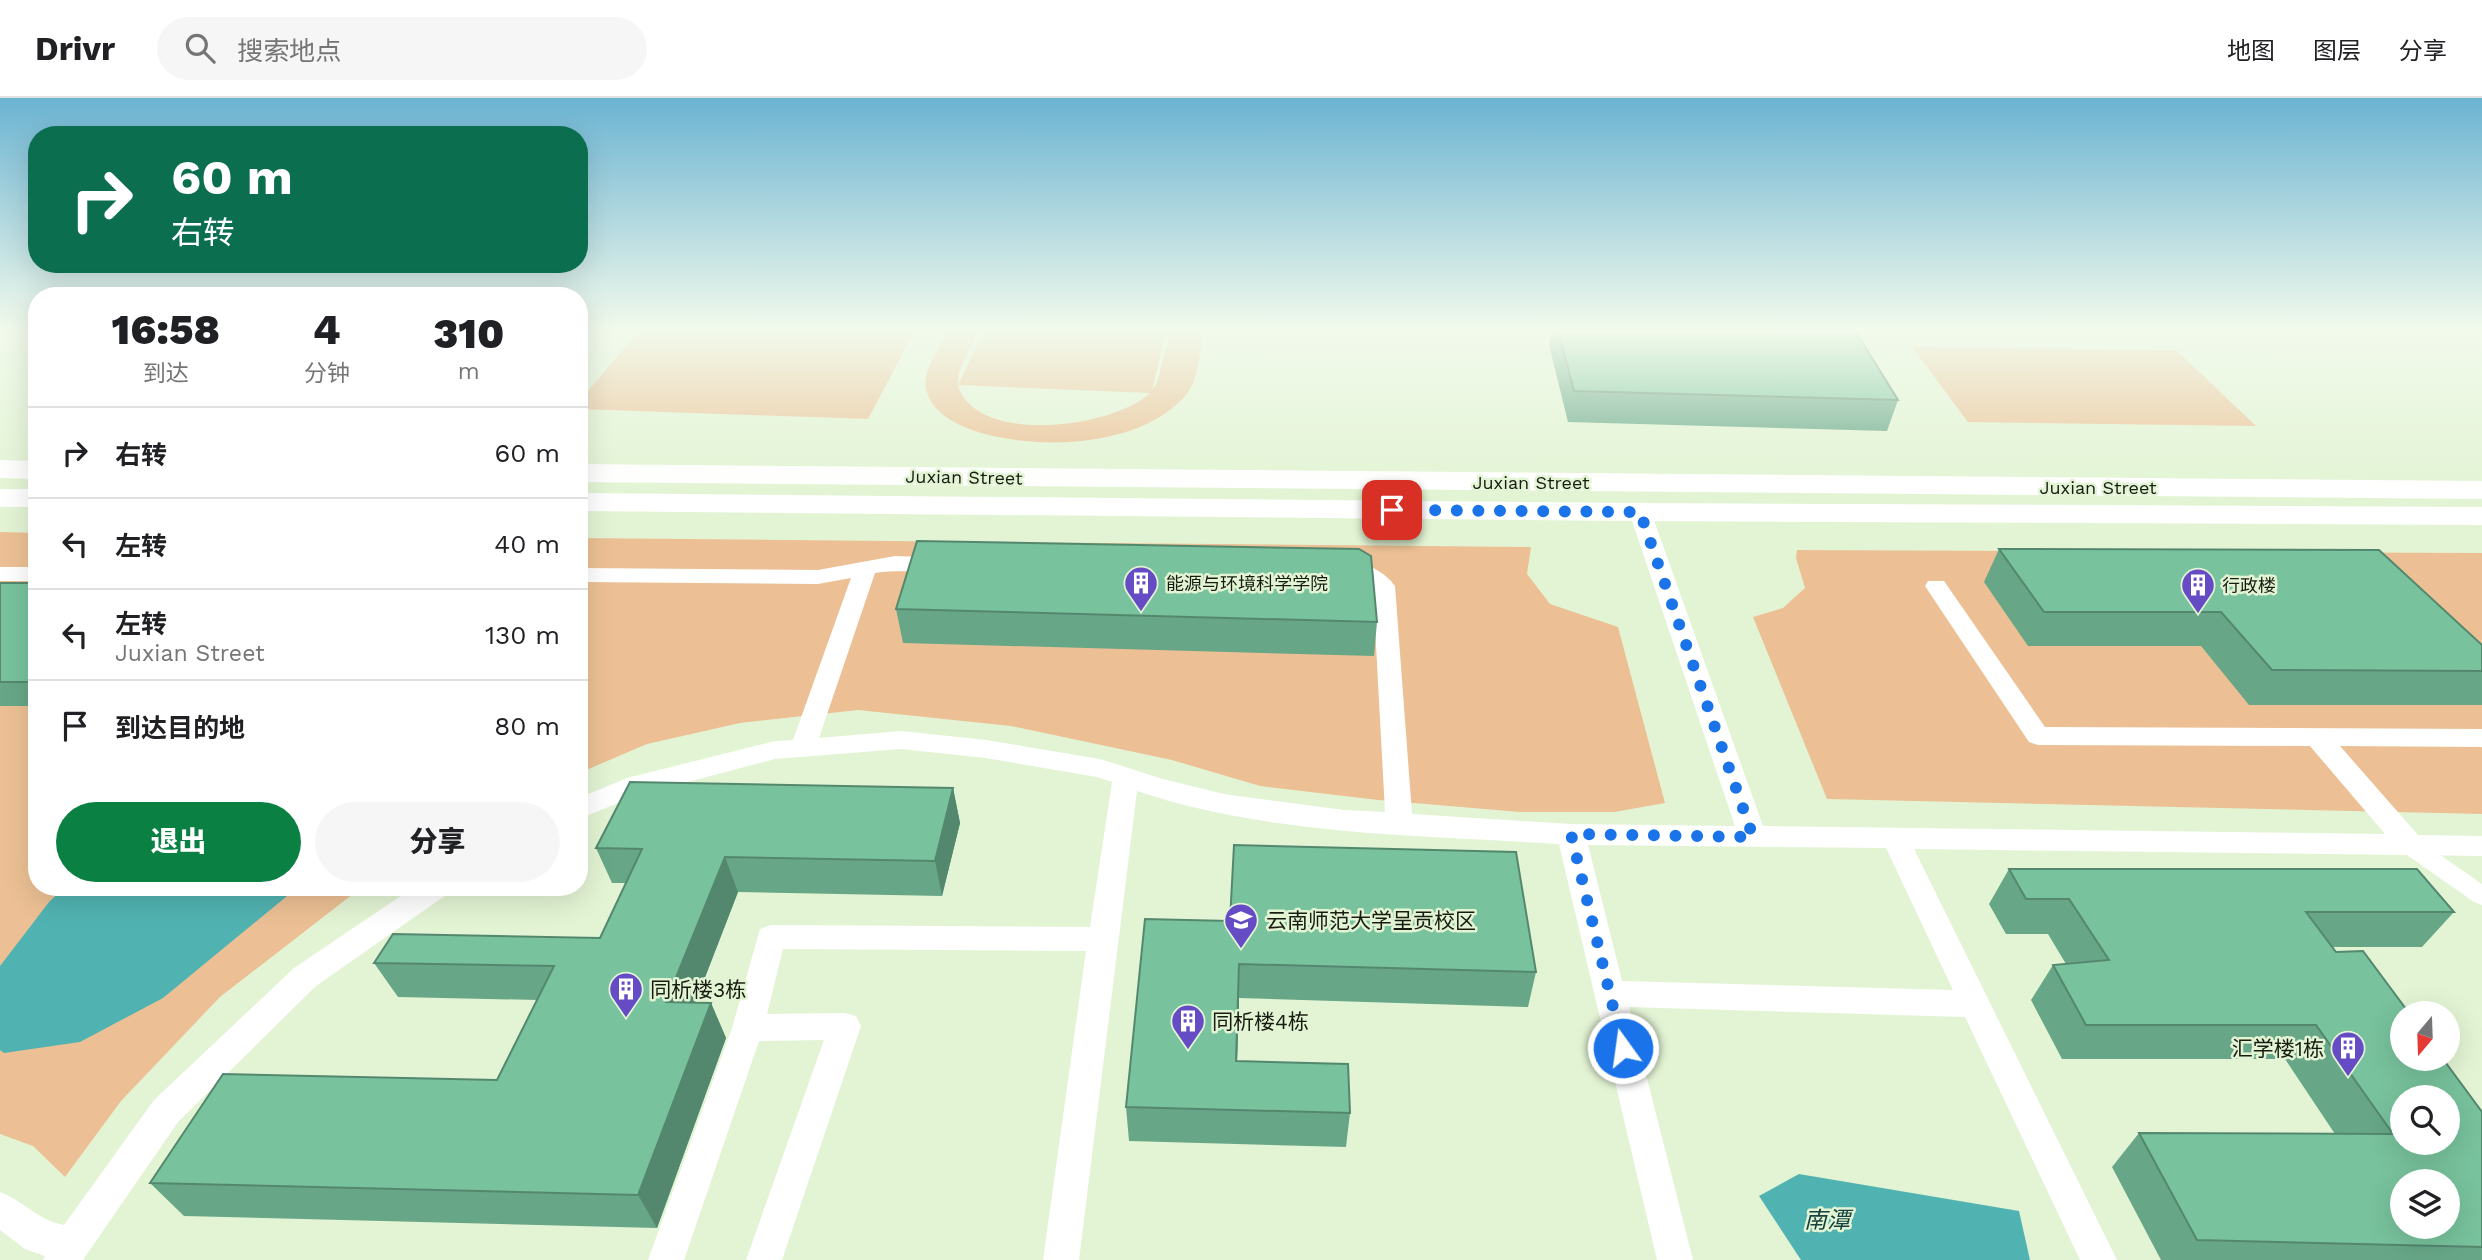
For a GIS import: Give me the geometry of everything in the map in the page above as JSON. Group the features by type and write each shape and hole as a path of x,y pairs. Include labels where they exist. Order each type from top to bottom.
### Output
{"main road":[{"path":"0,469 28,470"},
{"name":"Juxian Street","path":"588,474 2482,490"},
{"path":"0,498 28,498"},
{"name":"Juxian Street","path":"588,502 1640,512 2482,516"}],"street":[{"path":"1640,512 1753,837"},
{"path":"588,575 818,577 895,563 964,563"},
{"path":"1324,566 1352,566 1384,586 1399,824"},
{"path":"803,747 866,568"},
{"path":"0,574 28,574"},
{"path":"1936,586 2038,736 2482,738"},
{"path":"2317,737 2412,847 2482,896"},
{"path":"588,805 626,788 775,750 901,740 1100,768 1224,804 1344,820 1399,824 1571,834 2482,846"},
{"path":"1061,1260 1126,777"},
{"path":"1571,834 1675,1260"},
{"path":"1895,838 2099,1260"},
{"path":"0,1209 38,1237 67,1252 166,1111 305,977 423,896"},
{"path":"666,1260 748,1028 771,937 1103,939"},
{"path":"1610,995 1975,1004"},
{"path":"748,1028 845,1026 764,1260"}],"shaded area":[{"path":"594,383 887,383 868,419 588,409 588,391"},
{"path":"926,383 1154,383 1152,390 1157,383 1192,383 1186,395 1167,413 1143,426 1116,435 1057,442 1000,437 959,425 938,410","holes":["958,386 1150,393 1132,405 1078,422 1018,424 991,417 970,405"]},
{"path":"1939,383 2211,383 2256,426 1968,422"},
{"path":"0,532 28,533 28,896 350,896 220,997 121,1101 65,1177 33,1146 0,1134"},
{"path":"588,538 1531,547 1527,574 1550,604 1618,627 1665,803 1614,812 1520,812 1378,800 1260,786 1172,760 1011,726 858,710 740,723 647,744 588,769"},
{"path":"1797,550 2482,553 2482,814 1827,799 1753,617 1783,608 1805,588 1796,558"}],"water":[{"path":"55,896 287,896 163,998 80,1042 4,1053 0,1050 0,966"},
{"name":"南潭","path":"1799,1174 2019,1211 2030,1260 1801,1260 1759,1196"}],"building":[{"path":"1572,383 1888,383 1898,400 1574,391"},
{"path":"917,541 1359,549 1371,556 1377,622 896,609"},
{"path":"1999,549 2379,550 2482,645 2482,671 2272,670 2221,612 2044,612"},
{"path":"0,583 28,583 28,682 0,682"},
{"name":"同析楼3栋","path":"630,782 953,788 935,861 725,857 666,1002 711,1003 638,1195 150,1183 223,1074 497,1080 554,966 374,963 393,934 600,938 642,849 596,848"},
{"name":"同析楼4栋","path":"1234,845 1516,852 1536,972 1239,964 1236,1061 1348,1064 1350,1113 1126,1107 1145,919 1230,921"},
{"name":"汇学楼1栋","path":"2009,869 2417,869 2454,912 2306,912 2336,952 2363,951 2400,1001 2390,1001 2390,1071 2452,1071 2482,1112 2482,1247 2197,1240 2139,1133 2390,1134 2390,1155 2460,1155 2460,1085 2390,1085 2390,1130 2316,1025 2086,1025 2053,965 2109,960 2069,899 2026,899"}],"place":[{"name":"能源与环境科学学院","path":"1141,613"},
{"name":"行政楼","path":"2198,615"},
{"name":"云南师范大学呈贡校区","path":"1241,950"},
{"name":"同析楼3栋","path":"626,1019"},
{"name":"同析楼4栋","path":"1188,1051"},
{"name":"汇学楼1栋","path":"2348,1078"}],"route":[{"path":"1392,510 1640,512 1753,837 1571,834 1623,1048"}]}
